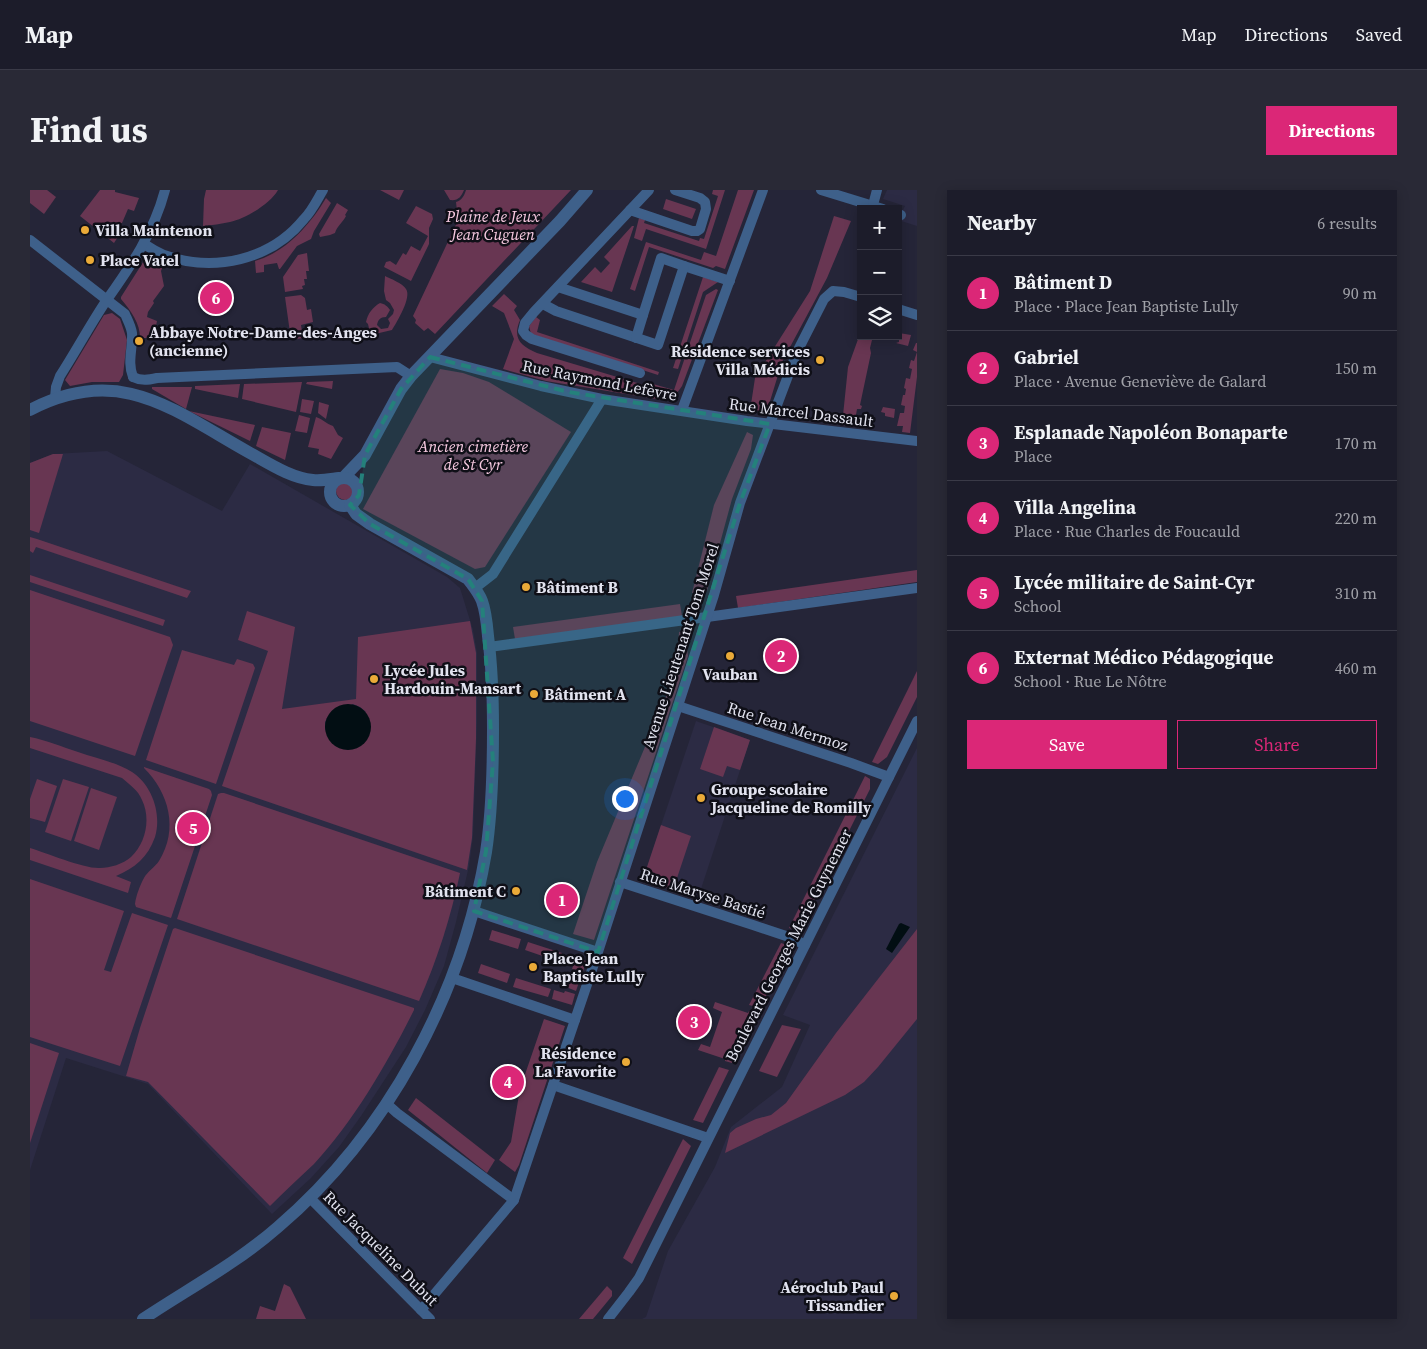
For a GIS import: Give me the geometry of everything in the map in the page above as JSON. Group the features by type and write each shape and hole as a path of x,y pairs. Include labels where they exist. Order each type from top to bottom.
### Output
{"street":[{"path":"56,398 56,387 60,376 106,300 112,294 144,244 158,215 166,190"},
{"path":"144,244 164,255 198,262 223,264 256,255 279,243 304,220 323,190"},
{"path":"330,496 331,487 336,480 364,455 411,376 548,234 587,190"},
{"path":"640,373 532,339 523,331 525,323 649,190"},
{"path":"630,210 697,231 700,229 706,209 705,202 700,198 675,190"},
{"name":"Rue Raymond Lefèvre","path":"430,357 541,386 602,399 682,410 763,190"},
{"path":"821,190 871,205"},
{"path":"877,190 878,205"},
{"path":"30,240 125,314 132,330 130,364 133,377 130,393"},
{"path":"636,338 660,258 730,280"},
{"path":"543,304 556,311 658,345 684,266"},
{"path":"558,287 643,315"},
{"name":"Avenue Lieutenant Tom Morel","path":"514,1200 598,952 715,593 740,504 797,352 824,298 834,291 857,296"},
{"path":"902,310 917,315"},
{"path":"133,377 139,380 147,380 396,367 411,376"},
{"path":"30,410 71,393 100,390 130,393 160,402 284,472 298,483 321,490 330,496 336,504 341,506 350,505 357,499 364,455"},
{"path":"475,588 492,574 602,399"},
{"name":"Rue Marcel Dassault","path":"682,410 770,424 917,441"},
{"path":"284,472 311,480 341,477 352,479 358,486"},
{"path":"144,1318 224,1267 265,1238 294,1214 343,1162 387,1104 425,1036 452,978 474,911 486,851 493,762 493,710 489,647 482,601 468,579 361,518 350,505"},
{"path":"489,647 917,588"},
{"name":"Rue Jean Mermoz","path":"678,706 889,777"},
{"name":"Boulevard Georges Marie Guynemer","path":"608,1319 638,1278 917,720"},
{"name":"Rue Maryse Bastié","path":"620,882 792,938 805,945"},
{"path":"474,911 598,952"},
{"path":"452,978 575,1020"},
{"path":"553,1085 708,1138"},
{"path":"387,1104 397,1114 514,1200 421,1310"},
{"name":"Rue Jacqueline Dubut","path":"310,1198 430,1319"}],"highlighted area":[{"path":"430,357 569,392 770,424 740,503 598,952 474,911 486,851 493,762 482,601 468,579 370,524 350,505 359,495 365,455 401,389"}],"shaded area":[{"path":"887,190 917,190 917,226 902,221 902,212 905,206 883,199"},
{"path":"107,451 222,511 250,464 447,577 460,588 473,630 477,653 477,724 473,836 469,866 444,966 406,1047 361,1116 339,1147 311,1178 272,1214 148,1084 66,1058 30,1170 30,463 53,454"},
{"path":"348,704 361,708 367,714 371,727 367,740 361,746 348,750 335,746 329,740 325,727 329,714 335,708"},
{"name":"Groupe scolaire Jacqueline de Romilly","path":"696,721 750,740 698,898 643,879"},
{"path":"917,748 917,1319 642,1319 646,1317 668,1251 715,1167 731,1127 782,1087 810,1025 783,1015"},
{"path":"901,923 910,927 892,953 886,949"}],"green space":[{"path":"30,190 47,190 56,197 44,214 30,203"},
{"path":"100,190 115,190 115,192 139,198 134,211 128,209 117,230 121,232 114,243 80,216"},
{"path":"206,190 278,190 257,210 243,218 203,226"},
{"path":"380,190 404,190 399,200"},
{"path":"444,190 464,190 459,198 450,200"},
{"name":"Plaine de Jeux Jean Cuguen","path":"466,190 571,190 435,334 428,328 424,331 415,323 416,320 413,316 461,214 457,211 456,202 462,198"},
{"path":"713,190 725,190 706,249 646,229 642,241 634,238 639,218 645,220 644,223 699,241 700,238 704,239 718,196 712,194"},
{"path":"738,190 754,190 725,269 716,266 713,268 649,247 635,291 630,289 646,242 701,260 704,252 716,256"},
{"path":"326,198 331,203 311,239 297,246 280,269 277,263 264,265 264,272 256,273 255,261 266,257 287,244 313,218"},
{"path":"666,199 696,209 692,219 663,209"},
{"path":"337,203 348,210 346,216 335,233 320,237 319,234"},
{"path":"416,206 432,214 433,219 429,228 429,244 411,281 384,267 386,262 390,261 396,265 403,253 406,255 411,246 420,251 428,236 406,223"},
{"path":"834,216 851,221 827,278 782,362 767,411 750,411 755,378 810,291"},
{"path":"634,226 612,292 581,282 595,267 601,273 610,263 604,257"},
{"path":"307,253 309,271 306,271 307,279 304,279 305,285 302,286 303,289 285,292 283,277 298,255"},
{"path":"147,256 164,263 161,271 164,286 153,301 154,303 147,317 157,321 155,331 150,338 140,338 137,322 121,297"},
{"path":"385,276 396,281 406,289 407,298 392,330 375,334 370,333 366,322 369,313 375,306 380,303 386,305 390,310 386,317 381,318 378,322 377,325 381,329 388,328 390,323 388,319 393,314 394,310 386,300 384,291"},
{"path":"703,277 718,282 703,292 678,369 673,368"},
{"path":"716,289 718,290 682,386 669,398 663,400 546,381 503,369 514,339 504,313 492,306 504,294 517,306 514,310 520,320 517,332 518,337 522,344 531,350 644,385 646,382 674,390 706,295"},
{"path":"301,295 305,298 307,310 311,309 313,322 301,325 303,338 291,340 285,297"},
{"path":"112,313 120,319 127,340 123,375 119,382 92,382 70,386 65,380 104,315"},
{"path":"536,317 540,320 537,332 659,372 658,375 531,334 529,326"},
{"path":"902,334 911,335 908,346 896,343 899,340 902,340"},
{"path":"858,340 872,340 860,405 862,406 861,409 857,409 855,421 861,423 860,427 842,425 848,367"},
{"path":"917,343 917,352 913,350"},
{"path":"917,352 917,377 910,433 902,432 903,426 897,426 900,413 904,413 905,406 901,405 903,395 905,395 906,389 904,388 906,378 910,379 912,369 909,368 911,360 914,361"},
{"name":"Ancien cimetière de St Cyr","path":"440,369 463,373 489,382 571,432 485,567 475,569 363,509"},
{"path":"333,381 332,389 306,384 307,382"},
{"path":"302,382 296,412 242,399 244,384"},
{"path":"240,384 238,398 195,389 195,386"},
{"path":"152,387 192,387 186,409 152,389"},
{"path":"302,399 314,401 311,414 300,412"},
{"path":"319,402 329,405 326,419 318,413"},
{"path":"883,407 895,409 894,418 885,416 885,413 881,412"},
{"path":"189,411 255,425 250,441"},
{"path":"299,415 310,418 307,433 295,431"},
{"path":"316,417 333,426 338,435 343,438 331,459 318,454 319,449 308,447"},
{"path":"262,427 291,433 285,460 256,446"},
{"path":"747,432 753,435 751,449 732,499 707,591 692,593 714,505"},
{"path":"53,454 63,454 39,533 30,530 30,463"},
{"path":"345,482 351,485 354,491 351,497 345,500 339,497 336,491 339,485"},
{"path":"30,537 191,591 187,598 36,547 33,553 30,551"},
{"path":"917,570 917,582 738,608 736,596"},
{"path":"30,575 165,620 163,626 30,582"},
{"path":"30,590 170,637 173,645 135,756 30,721"},
{"path":"680,604 682,616 515,639 513,627"},
{"path":"247,611 295,627 282,709 356,699 358,637 470,621 476,653 476,739 472,838 467,870 222,786 268,651 238,640","holes":["353,704 366,712 325,730 325,722 328,716"]},
{"path":"685,631 688,656 594,940 573,934 597,862 677,670 679,632"},
{"path":"182,650 234,665 237,659 253,664 255,668 216,784 146,760"},
{"path":"917,671 917,697 887,757 878,764 872,762"},
{"path":"714,727 750,740 740,770 727,766 723,777 700,769"},
{"path":"30,737 119,766 132,772 145,784 154,801 157,828 152,844 145,856 135,865 116,876 131,882 128,893 30,860 30,848 93,868 108,867 124,862 131,857 140,845 145,830 146,815 140,796 122,778 30,748"},
{"path":"144,767 209,789 212,795 171,918 136,907 135,904 144,878 159,861 165,849 170,824 165,800 160,789"},
{"path":"865,776 870,779 870,789 800,929 789,928"},
{"path":"37,779 57,786 45,822 30,818 30,799"},
{"path":"63,779 89,787 71,841 45,832"},
{"path":"91,788 117,797 99,850 74,841"},
{"path":"221,793 460,873 443,938 419,1001 177,919 218,794"},
{"path":"661,825 691,836 673,890 643,879"},
{"path":"30,879 124,911 104,970 111,972 132,913 168,925 120,1066 30,1037"},
{"path":"175,928 414,1008 404,1030 381,1070 343,1129 314,1164 270,1206 148,1082 126,1076 140,1028 173,929"},
{"path":"917,929 917,1019 878,1067 864,1082 845,1095 725,1153 730,1133 736,1128 771,1115 786,1103 836,1033"},
{"path":"492,930 521,939 518,949 489,940"},
{"path":"528,942 562,953 560,962 525,950"},
{"path":"781,943 784,944 788,953 760,1008 749,1005"},
{"path":"566,955 586,961 583,972 572,969 573,966 564,963"},
{"path":"481,964 510,974 507,983 478,973"},
{"path":"571,972 581,976 576,991 566,987"},
{"path":"516,978 551,989 548,997 513,987"},
{"path":"554,990 575,994 572,1005 552,999"},
{"path":"715,1002 748,1013 749,1011 756,1013 732,1063 698,1050 701,1044 710,1047 722,1012 713,1008"},
{"path":"544,1019 565,1026 519,1165 515,1172 499,1160 511,1142 520,1089"},
{"path":"782,1025 801,1029 777,1077 759,1071"},
{"path":"30,1043 59,1053 30,1143"},
{"path":"719,1067 729,1070 703,1123 693,1120"},
{"path":"416,1098 495,1160 487,1173 408,1110"},
{"path":"683,1139 691,1146 632,1264 623,1258"},
{"path":"284,1284 290,1287 306,1319 256,1319 260,1306 275,1311"},
{"path":"607,1286 612,1291 612,1296 593,1319 579,1319"}],"place":[{"name":"Villa Maintenon","path":"85,230"},
{"name":"Place Vatel","path":"90,260"},
{"name":"Externat Médico Pédagogique","path":"216,298"},
{"name":"Abbaye Notre-Dame-des-Anges (ancienne)","path":"139,341"},
{"name":"Résidence services Villa Médicis","path":"820,360"},
{"name":"Bâtiment B","path":"526,587"},
{"name":"Vauban","path":"730,656"},
{"name":"Gabriel","path":"781,656"},
{"name":"Lycée Jules Hardouin-Mansart","path":"374,679"},
{"name":"Bâtiment A","path":"534,694"},
{"name":"Groupe scolaire Jacqueline de Romilly","path":"701,798"},
{"name":"Lycée militaire de Saint-Cyr","path":"193,828"},
{"name":"Bâtiment C","path":"516,891"},
{"name":"Bâtiment D","path":"562,900"},
{"name":"Place Jean Baptiste Lully","path":"533,967"},
{"name":"Esplanade Napoléon Bonaparte","path":"694,1022"},
{"name":"Résidence La Favorite","path":"626,1062"},
{"name":"Villa Angelina","path":"508,1082"},
{"name":"Aéroclub Paul Tissandier","path":"894,1296"}]}
